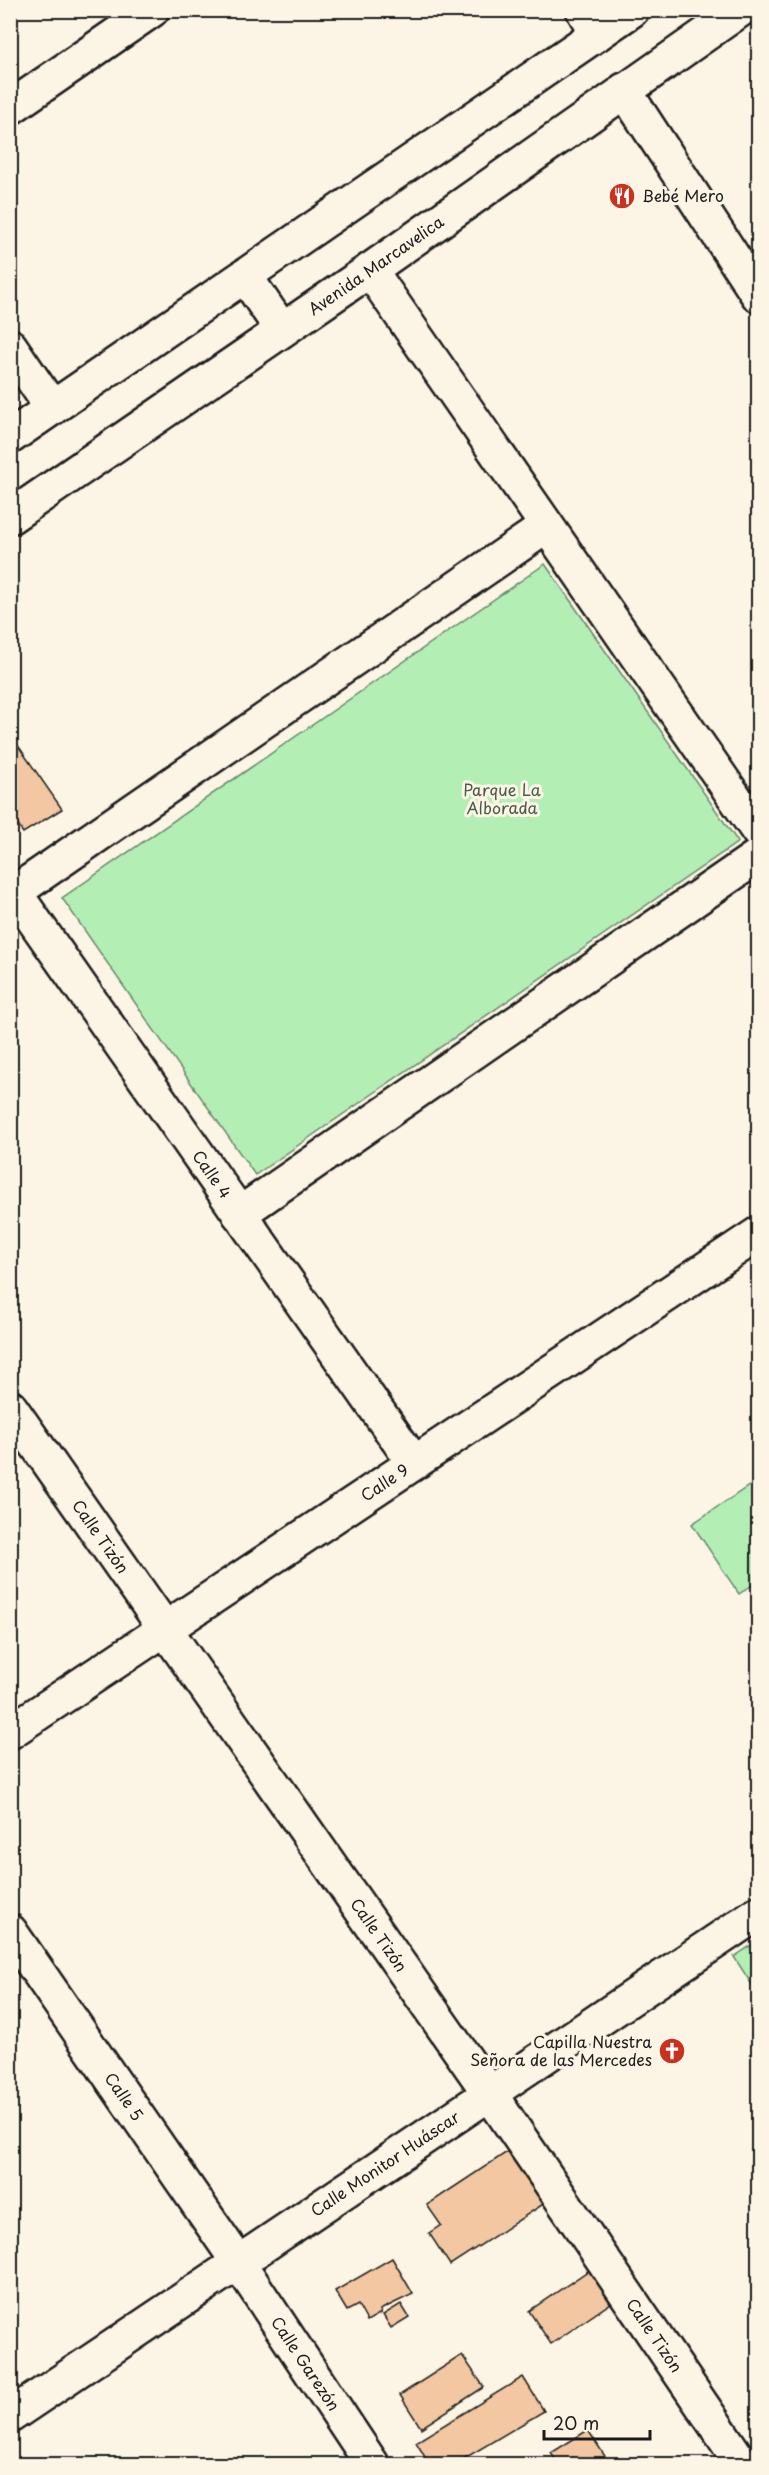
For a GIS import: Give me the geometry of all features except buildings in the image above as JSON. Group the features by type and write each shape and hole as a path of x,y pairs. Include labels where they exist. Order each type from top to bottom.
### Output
{"street":[{"path":"10,108 152,10"},
{"path":"10,437 245,276 590,22 632,10"},
{"name":"Avenida Marcavelica","path":"10,516 370,270 740,10"},
{"path":"624,90 759,295"},
{"path":"370,270 759,831"},
{"path":"245,276 282,330"},
{"path":"10,346 52,408"},
{"path":"13,889 547,526"},
{"path":"239,1214 759,856"},
{"name":"Calle 4","path":"13,889 414,1463"},
{"name":"Calle 9","path":"10,1732 759,1234"},
{"name":"Calle Tizón","path":"10,1407 490,2094 742,2464"},
{"name":"Calle Monitor Huáscar","path":"10,2416 759,1912"},
{"name":"Calle 5","path":"10,1931 238,2262"},
{"name":"Calle Garezón","path":"238,2262 372,2464"}],"green space":[{"name":"Parque La Alborada","path":"545,564 738,842 255,1175 62,898"},
{"path":"758,1480 758,1581 739,1594 692,1524"},
{"path":"758,1941 758,1994 734,1957"}],"place":[{"name":"Bebé Mero","path":"622,196"},
{"name":"Capilla Nuestra Señora de las Mercedes","path":"672,2051"}]}
